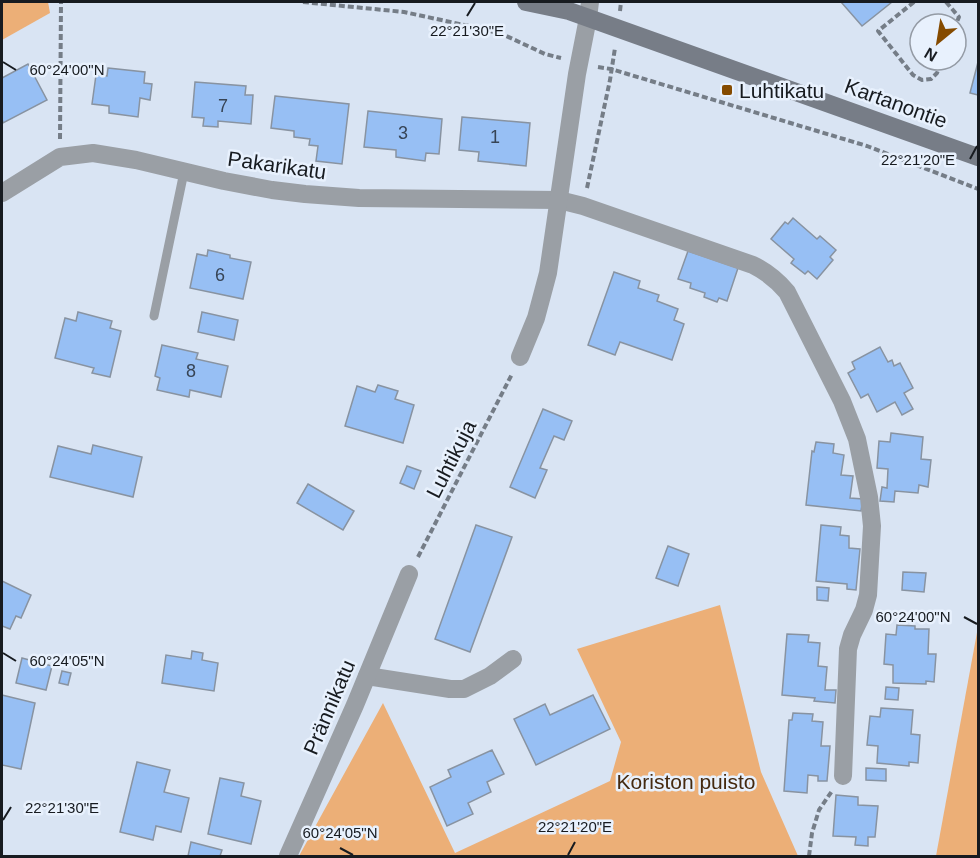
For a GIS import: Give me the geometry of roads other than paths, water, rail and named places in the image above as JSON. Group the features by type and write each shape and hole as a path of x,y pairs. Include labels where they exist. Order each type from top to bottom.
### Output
{"street":[{"name":"Kartanontie","path":"526,2 569,10 589,10 618,29 978,157"},
{"path":"520,357 536,318 549,273 577,74 589,10"},
{"name":"Pakarikatu","path":"2,193 60,157 93,153 136,160 272,190 348,197 559,200 583,206 753,265 766,272 787,292 842,402 857,439 870,497 872,526 868,595 848,649 843,776"},
{"name":"Prännikatu","path":"288,856 409,574"},
{"path":"367,676 450,689 465,688 490,676 513,659"}],"lane":[{"path":"154,316 184,172"}],"place":[{"name":"Luhtikatu","path":"727,90"}],"park label":[{"name":"Koriston puisto","path":"686,781"}]}
